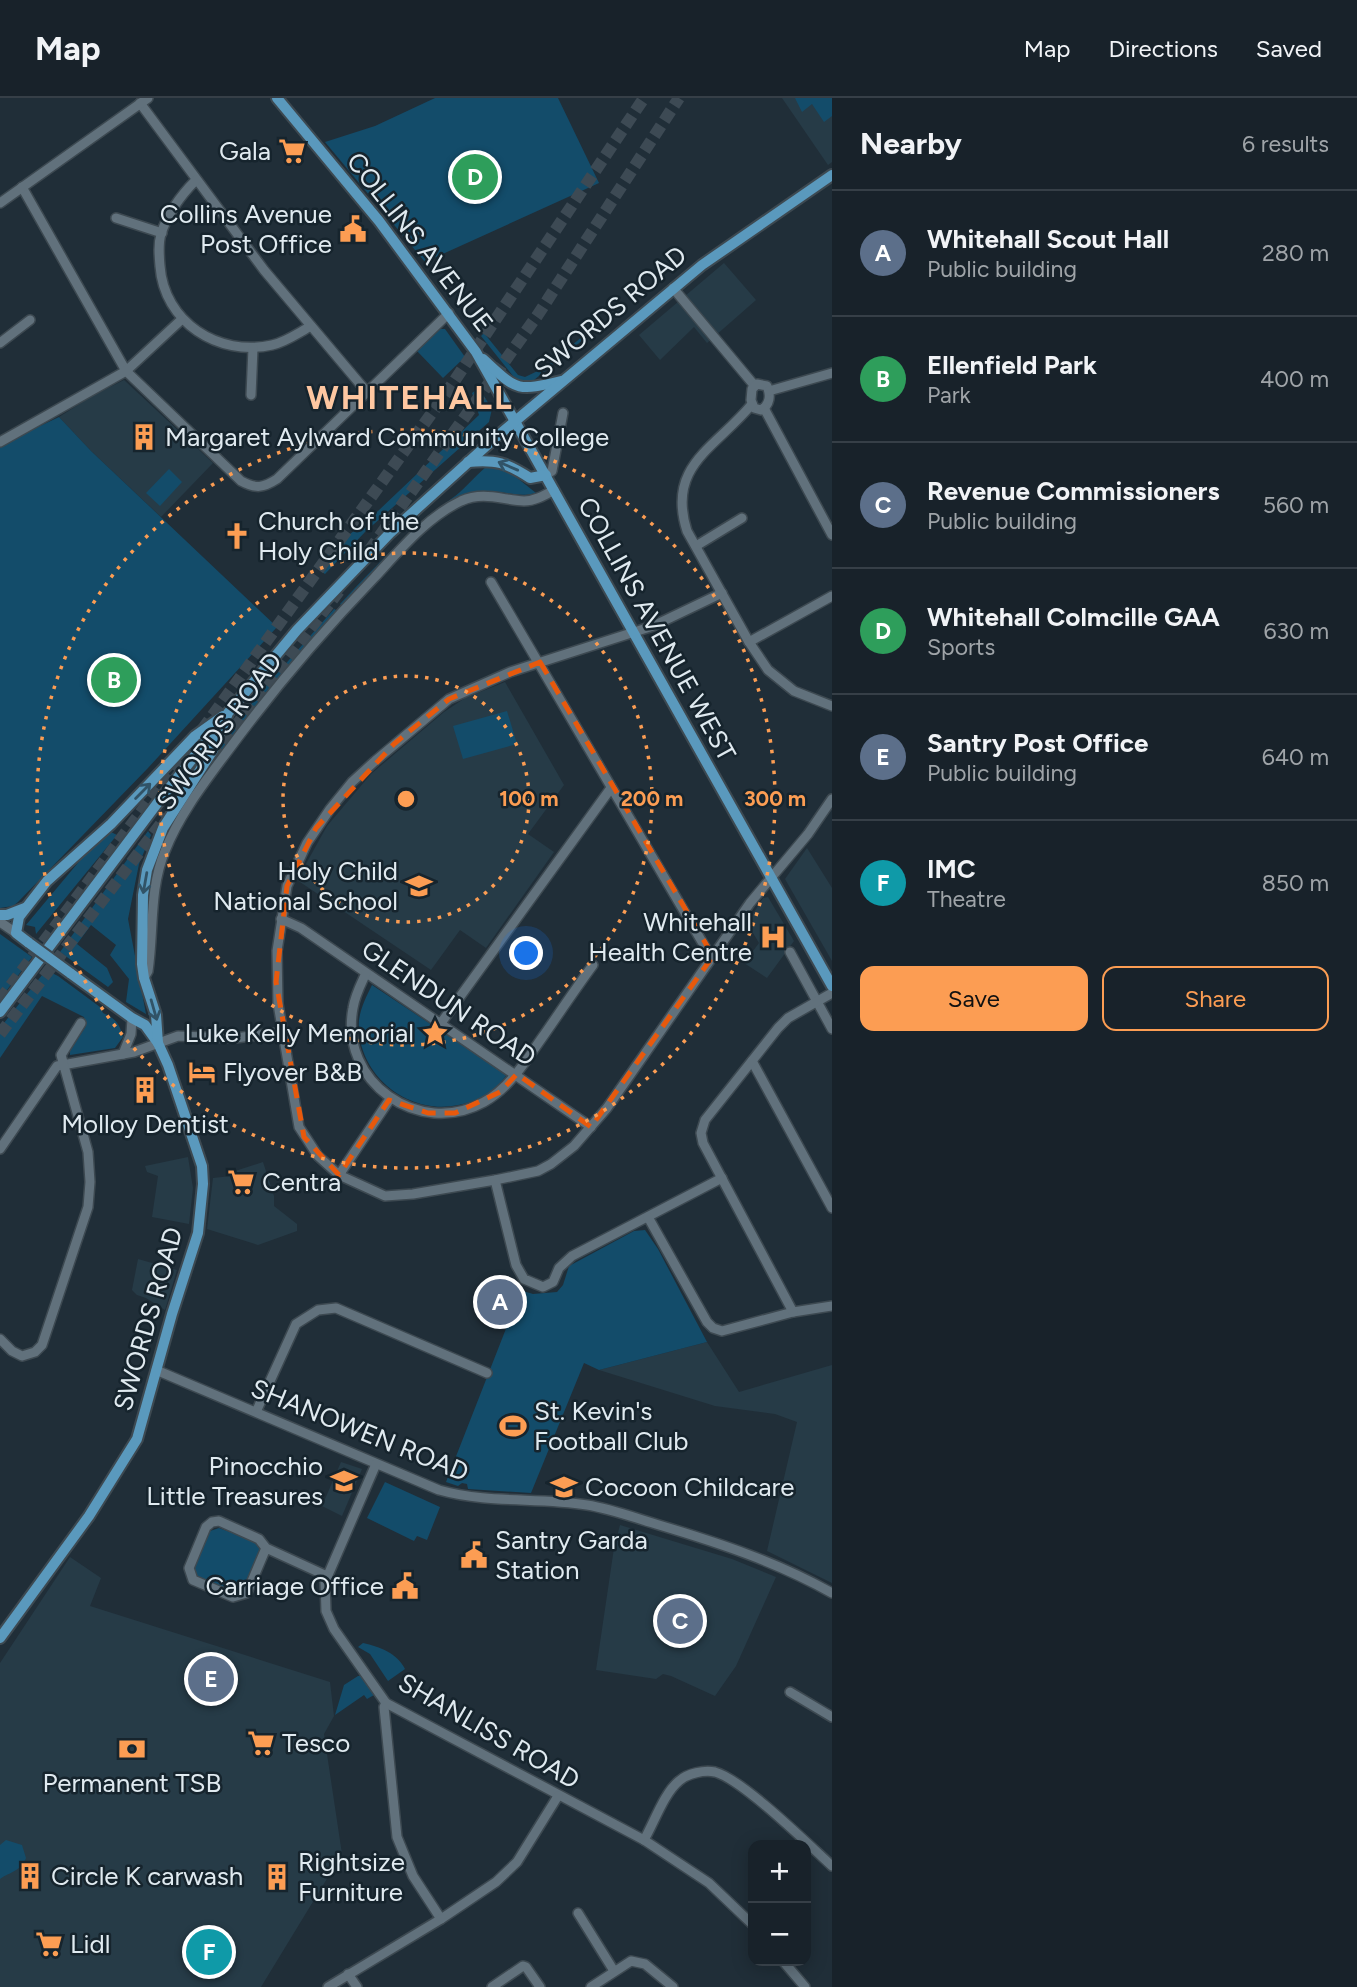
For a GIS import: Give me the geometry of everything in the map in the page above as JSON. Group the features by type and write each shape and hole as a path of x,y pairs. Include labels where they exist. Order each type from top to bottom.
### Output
{"main road":[{"name":"COLLINS AVENUE","path":"277,98 379,221 449,313 476,352 516,421"},
{"name":"SWORDS ROAD","path":"0,1638 89,1516 137,1439 198,1233 203,1184 197,1148 158,1043 156,1015 142,964 143,895 148,870 163,828 213,750 229,713 297,630 390,533 468,462 673,288 714,255 832,175"},
{"path":"476,352 506,380 520,388 528,389 562,381"},
{"name":"COLLINS AVENUE WEST","path":"516,421 769,878 832,986"},
{"path":"468,462 497,461 530,478 546,475"},
{"name":"SWORDS ROAD","path":"16,933 19,917 47,881 111,824 195,736 216,718 229,713"},
{"path":"0,1012 229,713"},
{"path":"0,915 25,908"},
{"path":"16,933 145,1025 158,1043"}],"street":[{"path":"0,203 139,101 264,270 366,391"},
{"path":"196,180 172,207 162,233 160,272 165,292 181,320 201,335 226,344 253,348 282,342 311,326"},
{"path":"22,187 126,371 241,481 258,488 277,479 449,313"},
{"path":"116,218 162,233"},
{"path":"673,288 754,385"},
{"path":"0,343 30,320"},
{"path":"0,442 126,371 181,320"},
{"path":"251,395 253,348"},
{"path":"769,391 832,373"},
{"path":"754,385 767,386 770,397 764,408"},
{"path":"754,385 750,394 752,404 757,409 764,408"},
{"path":"752,404 688,471 682,492 683,517 687,531 749,642 768,670 779,680 814,701 832,706"},
{"path":"764,408 832,535"},
{"path":"546,475 552,471 563,413"},
{"name":"SWORDS ROAD","path":"144,978 149,966 155,886 172,833 203,785 269,696 357,596 437,517 461,502 477,497 491,495 524,501 554,490"},
{"path":"696,546 742,518"},
{"path":"491,582 708,952 713,956"},
{"path":"722,593 634,633 478,684 449,699 352,782 307,843 287,886 281,919 276,982 299,1127 318,1156 339,1175 385,1196 495,1180 538,1171 551,1164 574,1146 607,1108 769,878 808,834 832,799"},
{"path":"749,642 832,596"},
{"path":"441,1023 611,788"},
{"name":"GLENDUN ROAD","path":"281,919 301,928 591,1126"},
{"path":"0,922 16,933"},
{"path":"790,952 832,1029"},
{"path":"366,973 352,1008 354,1044 364,1071 390,1099 428,1113 455,1113 471,1109 500,1092 517,1074 593,965"},
{"path":"793,1312 703,1143 701,1133 705,1120 788,1018 832,993"},
{"path":"123,1054 131,1034 132,1018"},
{"path":"0,1339 12,1351 22,1356 36,1352 43,1345 88,1207 88,1152 61,1055 81,1023"},
{"path":"0,1149 57,1066 123,1054 180,1035 235,1038 283,1032"},
{"path":"752,1061 832,1208"},
{"path":"339,1175 390,1099"},
{"path":"495,1180 516,1265 524,1279 543,1287 554,1282 559,1268 572,1256 722,1178"},
{"path":"648,1217 707,1322 713,1328 722,1331 793,1312 832,1306"},
{"path":"256,1412 296,1324 318,1310 336,1308 487,1373"},
{"name":"SHANOWEN ROAD","path":"156,1370 439,1490 504,1501 585,1505 614,1511 735,1549 798,1575 832,1593"},
{"name":"SHANLISS ROAD","path":"376,1464 327,1576 324,1595 326,1611 334,1629 386,1703 644,1840 709,1883 748,1920"},
{"path":"267,1548 247,1593 233,1597 193,1580 189,1568 206,1527 219,1521 259,1539 267,1548 327,1576"},
{"path":"790,1692 831,1712"},
{"path":"386,1703 385,1717 397,1837 413,1876 441,1919"},
{"path":"644,1840 672,1788 680,1780 695,1773 716,1773 736,1784 776,1815 832,1866"},
{"path":"328,1987 441,1919 496,1882 513,1866 558,1796"},
{"path":"578,1913 614,1971"},
{"path":"591,1987 624,1964 636,1961 653,1970 673,1987"},
{"path":"492,1987 523,1966 540,1987"},
{"path":"787,1966 805,1987"},
{"path":"348,1974 357,1987"}],"highlighted area":[{"path":"540,662 713,956 591,1127 517,1074 500,1092 455,1113 428,1113 389,1100 339,1175 304,1137 276,982 287,886 316,828 394,744 449,699"}],"shaded area":[{"path":"435,98 558,98 599,183 425,262 325,142 375,126"},
{"path":"782,98 832,98 832,162 828,165"},
{"path":"795,98 832,98 832,116 824,122 812,104 802,112"},
{"path":"724,263 756,300 707,343 694,327 660,360 639,335"},
{"path":"439,329 445,329 465,357 443,378 417,351"},
{"path":"588,332 590,334 534,380 528,381 513,376 481,336 484,333 518,375 525,377 544,368"},
{"path":"124,380 213,463 161,517 59,417"},
{"path":"479,388 492,409 489,422 365,532 325,574 321,571 329,558 327,553 378,511 479,415 472,393"},
{"path":"59,417 91,451 277,627 148,768 18,902 13,906 0,908 0,445"},
{"path":"494,465 518,474 516,477 536,493 520,495 492,491 460,500 424,526 342,606 340,604 408,535 487,466"},
{"path":"169,469 182,482 160,506 146,493"},
{"path":"334,609 338,611 256,707 171,826 169,825 215,752 258,695"},
{"path":"505,682 564,785 528,834 554,852 486,948 460,930 431,970 297,880 327,826 371,774 444,712 465,698"},
{"path":"507,711 517,744 463,759 453,726"},
{"path":"148,831 151,835 139,864 128,919 146,1014 126,1002 129,979 110,955 116,945 91,925 77,944 107,968 113,982 108,987 60,952"},
{"path":"111,832 117,835 36,934 35,927 26,925 82,858"},
{"path":"807,848 832,888 832,961 785,879"},
{"name":"Whitehall Health Centre","path":"768,897 794,941 767,978 744,963 759,943 745,927 763,898"},
{"path":"0,934 32,957 7,990 0,993"},
{"path":"46,970 100,1007 103,1013 116,1022 123,1037 115,1048 70,1055 86,1026 84,1017 42,996 0,1058 0,1028"},
{"path":"372,985 507,1075 488,1094 462,1104 439,1107 420,1104 403,1097 375,1073 360,1039 360,1015"},
{"path":"188,1157 193,1188 189,1224 152,1217 158,1176 147,1172 145,1166"},
{"path":"263,1162 274,1196 274,1206 297,1224 297,1231 258,1245 207,1229 213,1178 231,1176 232,1172"},
{"name":"St. Kevin's Football Club","path":"645,1230 658,1249 707,1342 599,1370 584,1363 531,1493 468,1489 467,1484 458,1486 446,1482 509,1321 506,1319 523,1291 533,1294 557,1292 563,1285 569,1266 634,1231"},
{"path":"138,1259 177,1270 165,1310 132,1290"},
{"path":"707,1342 739,1392 832,1365 832,1583 767,1551 797,1422 775,1414 715,1406 599,1370"},
{"path":"341,1462 362,1469 342,1516 322,1506"},
{"path":"385,1482 440,1507 427,1540 417,1536 414,1541 367,1518"},
{"path":"620,1525 732,1559 776,1577 736,1666 715,1696 663,1674 656,1679 596,1670 614,1548"},
{"path":"219,1528 257,1542 260,1551 244,1589 226,1591 196,1577 194,1568 210,1531"},
{"path":"70,1557 101,1578 90,1606 330,1682 334,1716 324,1734 342,1854 261,1987 0,1987 0,1663"},
{"path":"363,1643 387,1652 402,1663 405,1669 388,1681 370,1654 358,1647"},
{"path":"362,1676 374,1695 367,1699 364,1695 335,1715 344,1685"},
{"path":"6,1840 22,1845 26,1858 18,1869 0,1879 0,1845"}],"tunnel":[{"path":"202,730 445,395 644,98"},
{"path":"369,551 537,316 679,98"},
{"path":"212,757 339,591"},
{"path":"0,1000 189,748"},
{"path":"0,1034 167,816"}],"place":[{"name":"Gala","path":"292,151"},
{"name":"Whitehall Colmcille GAA","path":"475,177"},
{"name":"Collins Avenue Post Office","path":"353,229"},
{"name":"Margaret Aylward Community College","path":"144,437"},
{"name":"Church of the Holy Child","path":"237,536"},
{"name":"Ellenfield Park","path":"114,680"},
{"name":"Holy Child National School","path":"419,886"},
{"name":"Whitehall Health Centre","path":"773,937"},
{"name":"Luke Kelly Memorial","path":"435,1033"},
{"name":"Flyover B&B","path":"202,1072"},
{"name":"Molloy Dentist","path":"145,1090"},
{"name":"Centra","path":"241,1182"},
{"name":"Whitehall Scout Hall","path":"500,1302"},
{"name":"St. Kevin's Football Club","path":"513,1426"},
{"name":"Pinocchio Little Treasures","path":"344,1481"},
{"name":"Cocoon Childcare","path":"564,1487"},
{"name":"Santry Garda Station","path":"474,1555"},
{"name":"Carriage Office","path":"405,1586"},
{"name":"Revenue Commissioners","path":"680,1621"},
{"name":"Santry Post Office","path":"211,1679"},
{"name":"Tesco","path":"261,1743"},
{"name":"Permanent TSB","path":"132,1749"},
{"name":"Circle K carwash","path":"30,1876"},
{"name":"Rightsize Furniture","path":"277,1877"},
{"name":"Lidl","path":"49,1944"},
{"name":"IMC","path":"209,1952"}],"district":[{"name":"WHITEHALL","path":"410,397"}]}
